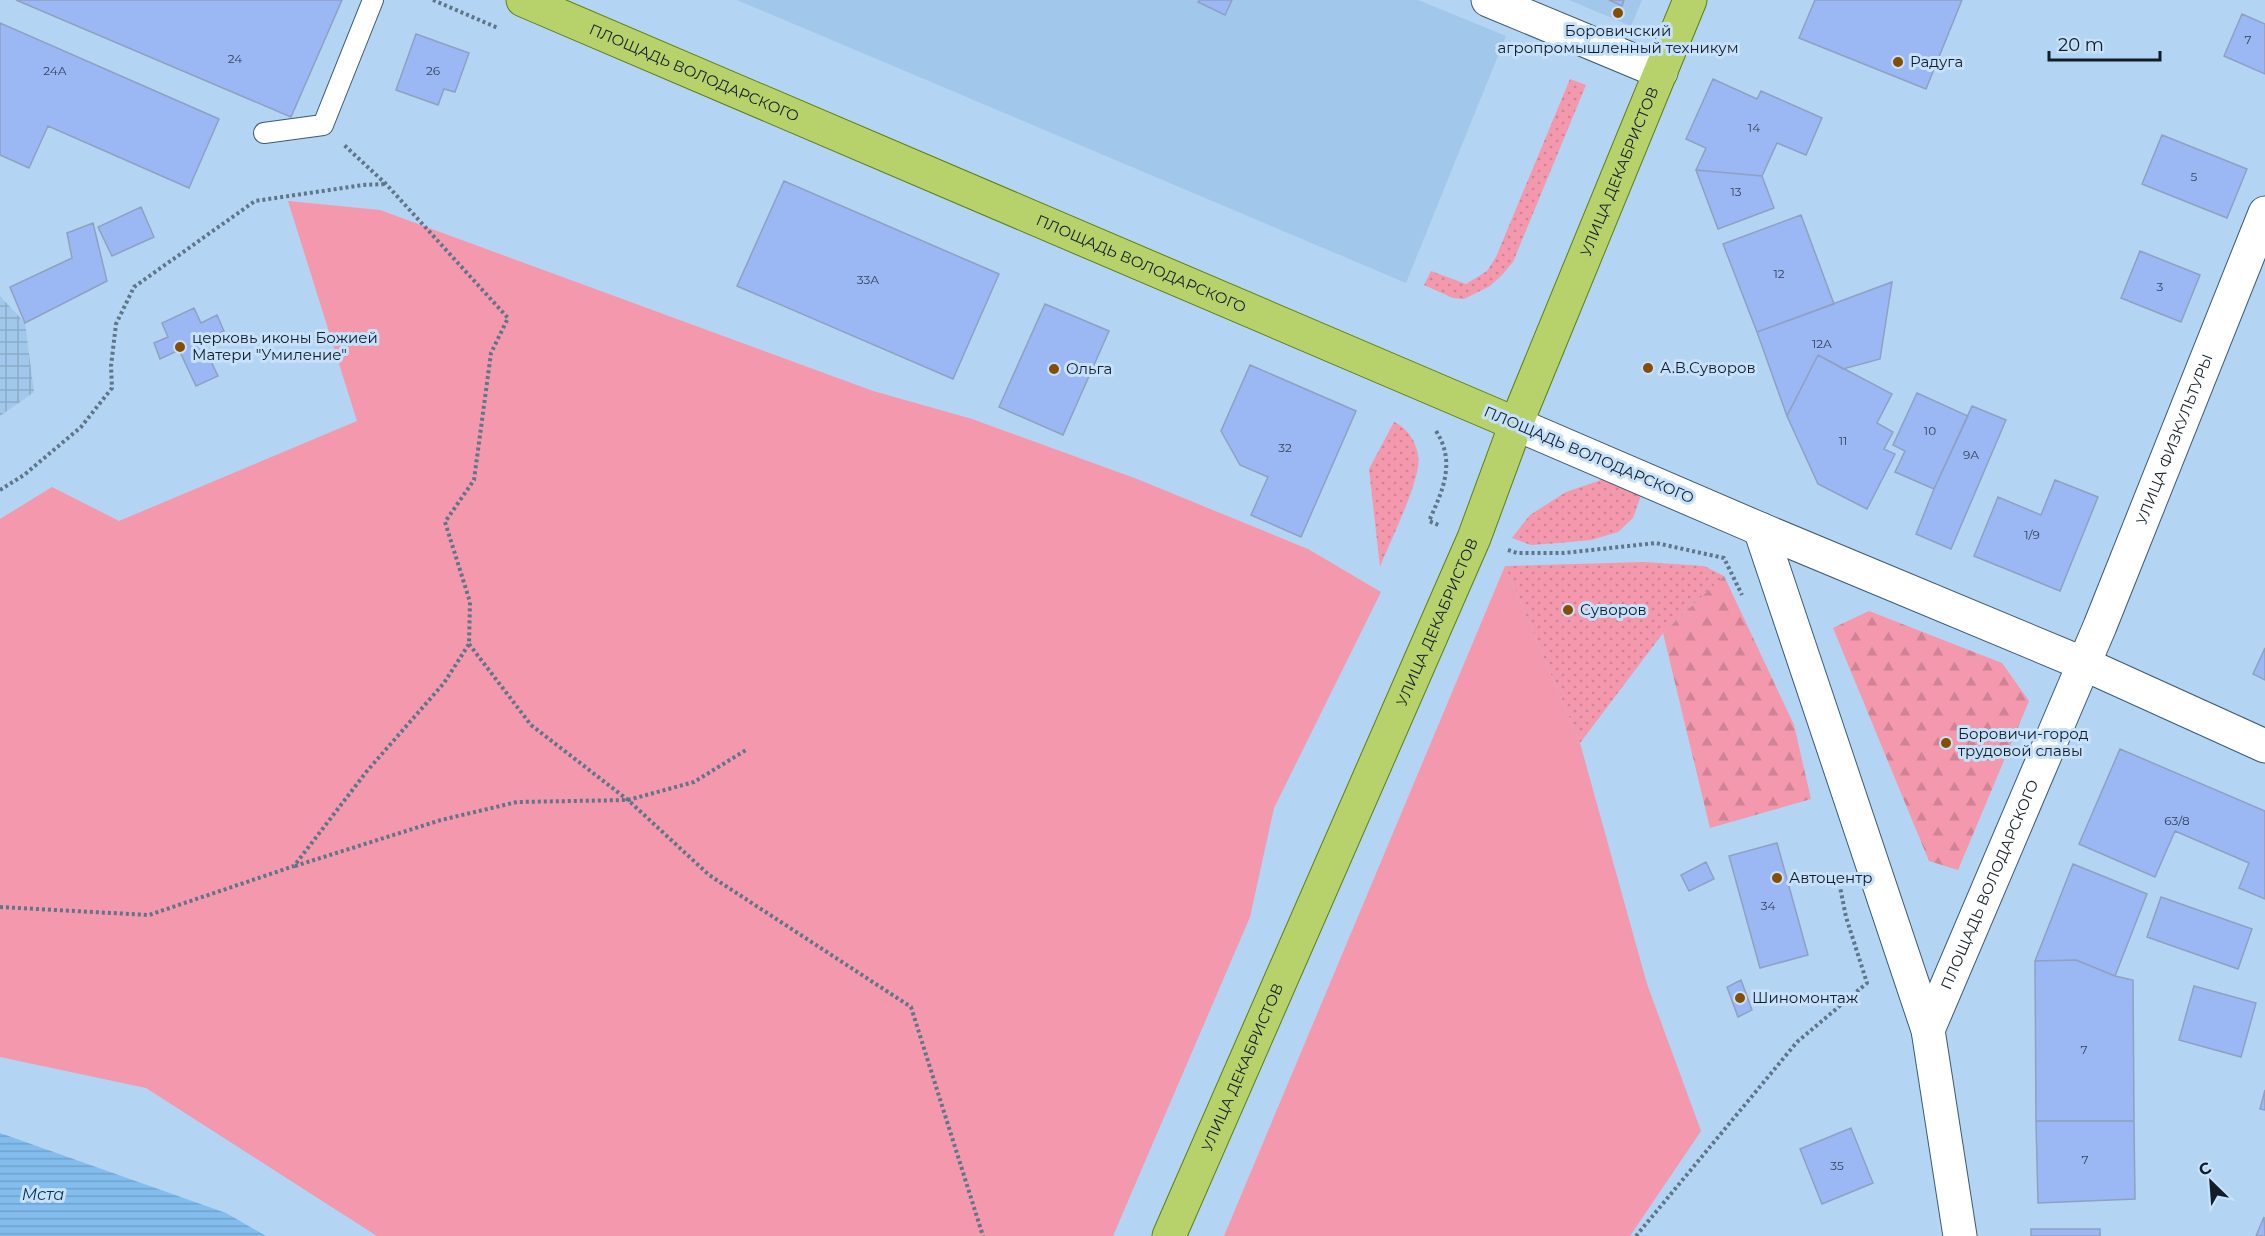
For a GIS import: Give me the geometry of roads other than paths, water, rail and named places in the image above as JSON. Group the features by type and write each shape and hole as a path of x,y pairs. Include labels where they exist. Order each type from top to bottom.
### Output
{"main road":[{"name":"ПЛОЩАДЬ ВОЛОДАРСКОГО","path":"523,0 1516,424"},
{"name":"УЛИЦА ДЕКАБРИСТОВ","path":"1169,1236 1474,538 1516,424 1690,0"}],"street":[{"path":"1488,0 1661,72"},
{"name":"УЛИЦА ФИЗКУЛЬТУРЫ","path":"2084,664 2265,213"},
{"name":"ПЛОЩАДЬ ВОЛОДАРСКОГО","path":"1516,424 2084,664 1928,1030"},
{"path":"1760,529 1928,1030 1960,1236"},
{"path":"2084,664 2265,746"}],"lane":[{"path":"264,133 323,125 373,0"}],"water":[{"name":"Мста","path":"0,1133 226,1213 266,1236 0,1236"}],"place":[{"name":"Боровичский агропромышленный техникум","path":"1618,13"},
{"name":"Радуга","path":"1898,62"},
{"name":"церковь иконы Божией Матери \"Умиление\"","path":"180,347"},
{"name":"А.В.Суворов","path":"1648,368"},
{"name":"Ольга","path":"1054,369"},
{"name":"Суворов","path":"1568,610"},
{"name":"Боровичи-город трудовой славы","path":"1946,743"},
{"name":"Автоцентр","path":"1777,878"},
{"name":"Шиномонтаж","path":"1740,998"}]}
